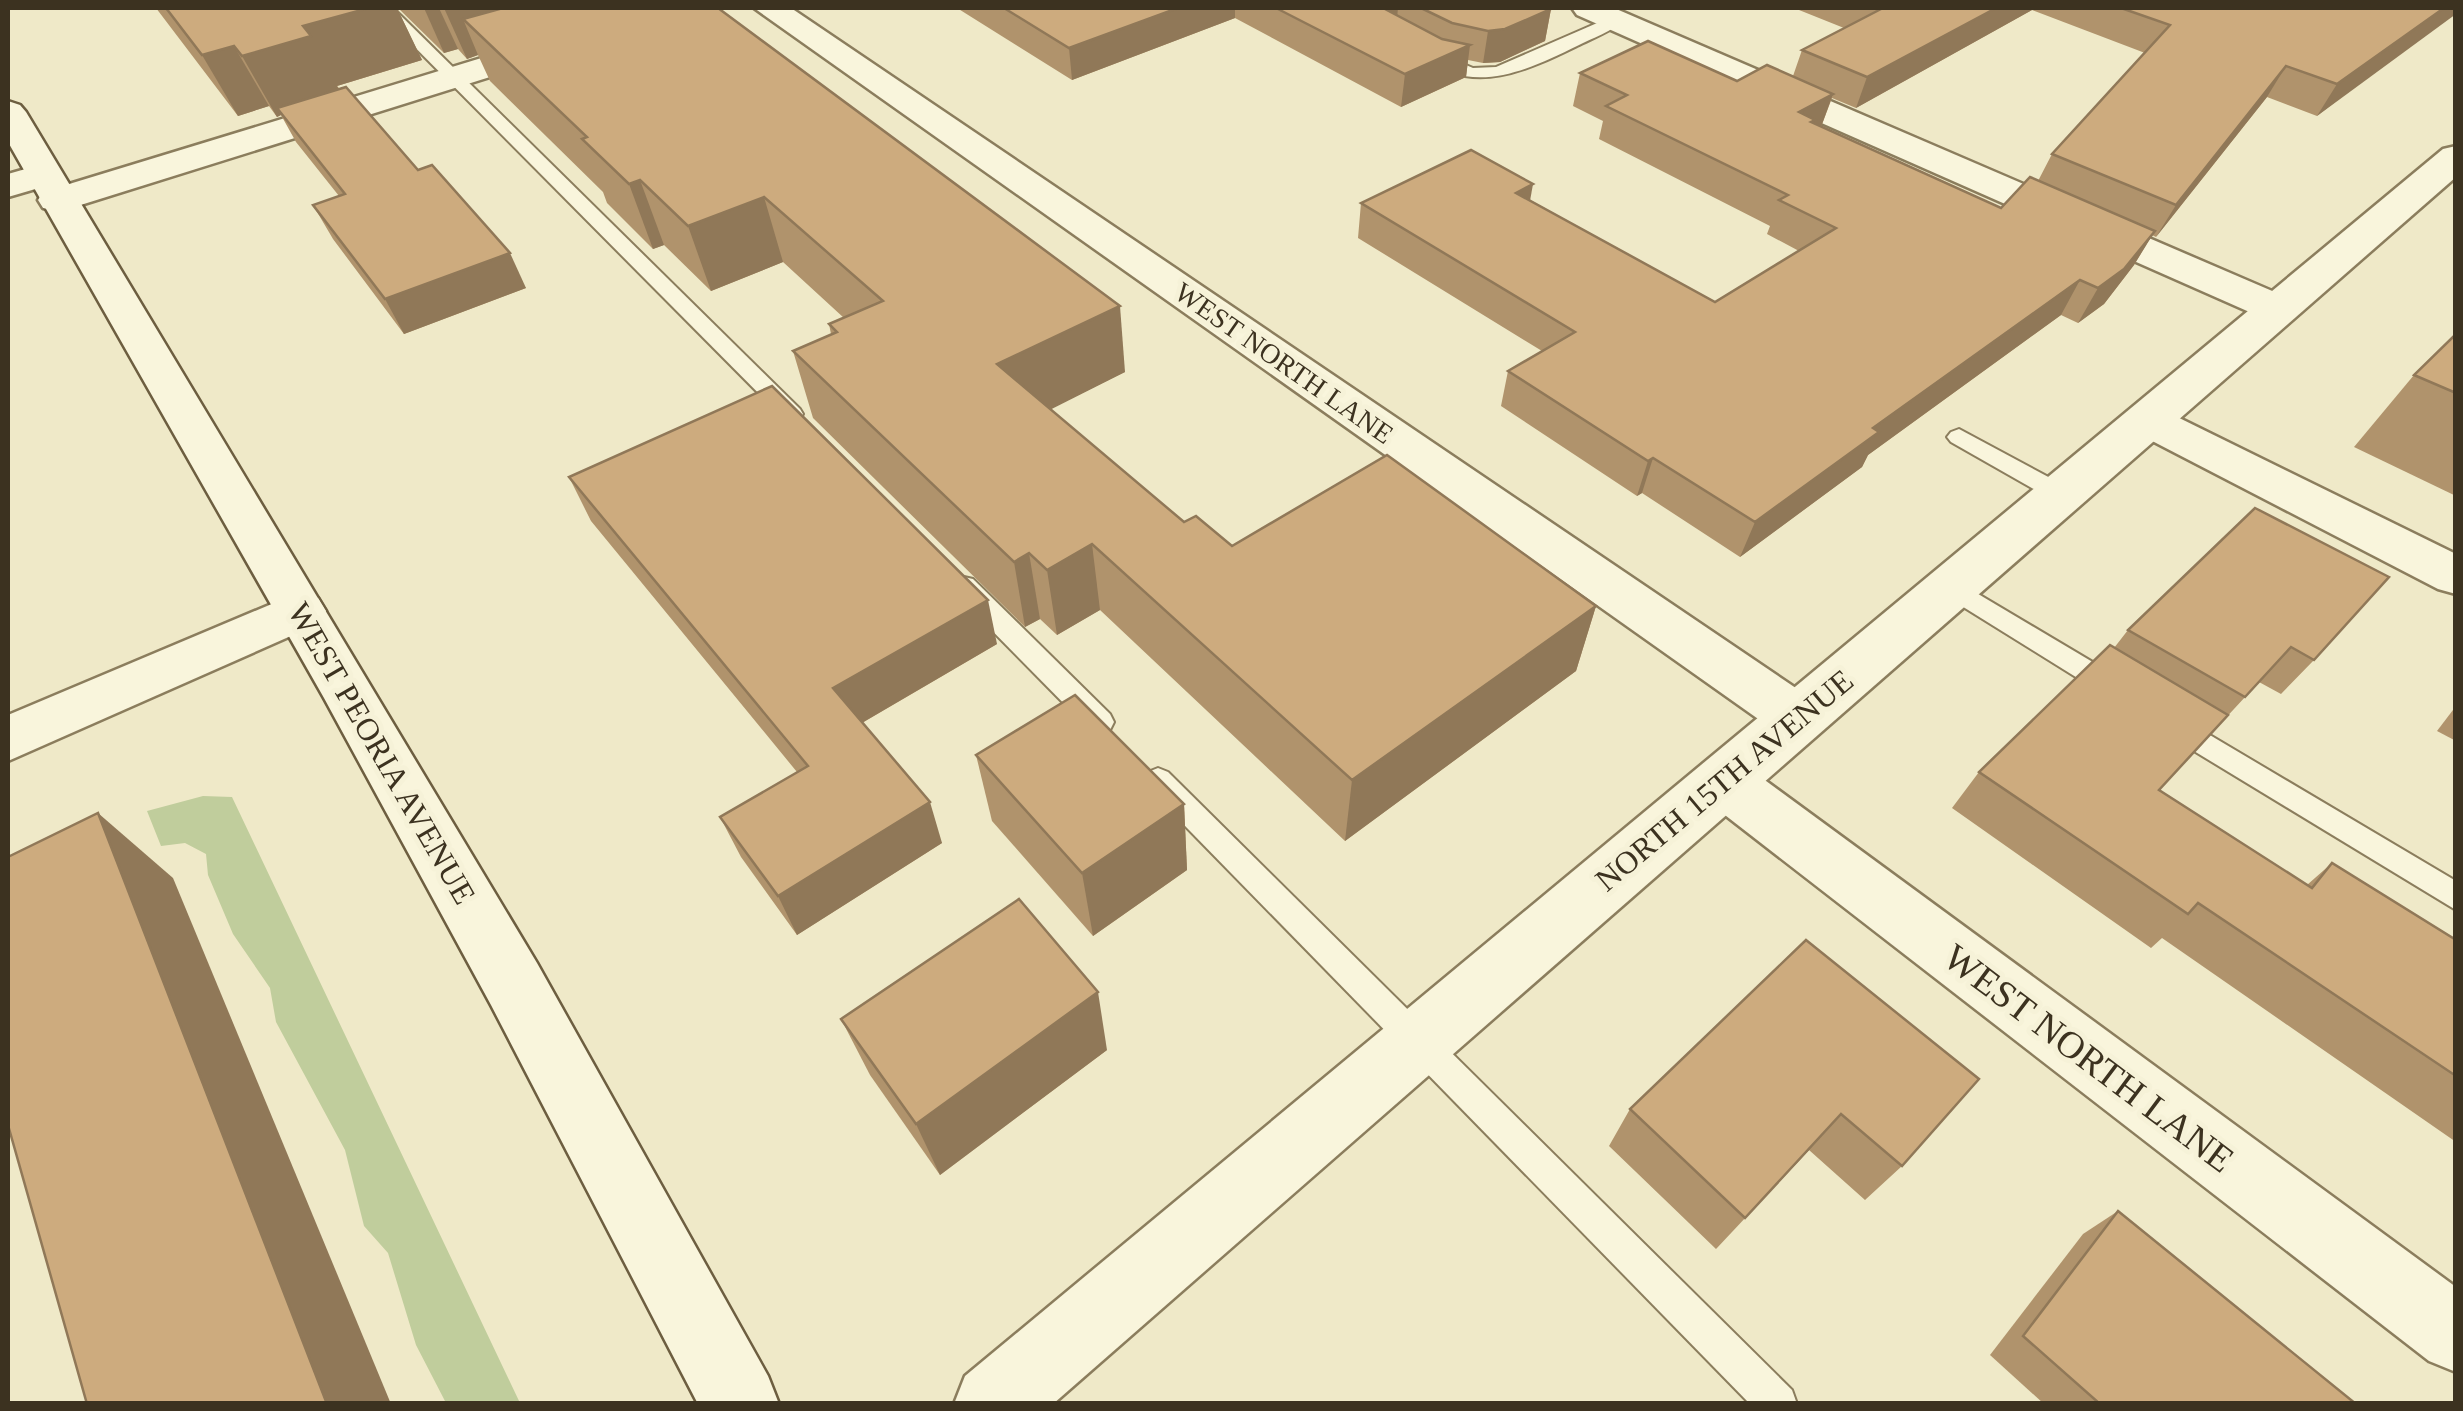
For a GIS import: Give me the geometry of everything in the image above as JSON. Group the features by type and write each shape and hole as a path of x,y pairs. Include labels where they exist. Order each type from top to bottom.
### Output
{"street":[{"path":"36,187 455,76 677,8"},
{"name":"WEST NORTH LANE","path":"770,8 1798,718"},
{"path":"1602,14 2278,309"},
{"name":"WEST PEORIA AVENUE","path":"8,112 36,187 300,611 514,984 740,1404"},
{"name":"NORTH 15TH AVENUE","path":"993,1404 1416,1039 1953,588 2456,157"},
{"path":"2147,420 2456,576"},
{"path":"8,739 300,611"},
{"name":"WEST NORTH LANE","path":"1723,782 2456,1334"}],"lane":[{"path":"384,8 817,439"},
{"path":"1418,49 1462,70 1485,74 1506,69 1602,14"},
{"path":"1959,437 2062,494"},
{"path":"943,565 1778,1404"},
{"path":"1953,588 2456,897"}],"green space":[{"path":"203,796 232,797 520,1403 446,1403 416,1345 388,1253 364,1226 345,1150 276,1022 270,988 233,934 208,875 206,854 185,843 161,846 147,811"}],"building":[{"path":"166,8 369,8 303,26 311,36 242,56 234,46 202,55"},
{"path":"503,8 718,8 1120,306 997,364 1184,522 1196,516 1232,546 1387,455 1596,606 1352,780 1092,544 1047,570 1029,553 1014,562 793,351 837,332 829,324 883,301 764,197 688,226 640,180 629,184 582,139 587,137 463,19"},
{"path":"1004,8 1178,8 1069,48"},
{"path":"1276,8 1383,8 1442,39 1470,45 1405,74"},
{"path":"1421,8 1551,9 1505,29 1488,31 1452,23"},
{"path":"1877,8 1996,8 1867,77 1802,50 1881,9"},
{"path":"2121,8 2444,8 2337,84 2286,66 2176,205 2052,154 2170,25"},
{"path":"1648,41 1737,81 1767,65 1833,94 1799,112 1815,120 1811,122 2001,208 2030,177 2155,231 2124,269 2098,288 2080,280 1873,428 1879,432 1755,522 1653,458 1648,461 1508,371 1575,332 1361,203 1471,150 1533,184 1516,193 1715,302 1836,228 1779,200 1788,195 1606,106 1627,95 1580,73"},
{"path":"346,87 418,170 432,165 510,253 385,299 313,205 345,194 277,108"},
{"path":"2456,334 2456,393 2414,375"},
{"path":"772,386 988,600 833,688 930,802 778,896 720,817 808,766 569,477"},
{"path":"2255,508 2389,577 2314,660 2291,647 2245,697 2128,630"},
{"path":"2110,645 2228,715 2159,790 2312,888 2332,863 2456,940 2456,1076 2198,903 2188,914 1979,772"},
{"path":"1075,695 1184,804 1082,873 976,755"},
{"path":"98,813 327,1404 87,1404 8,1125 8,857"},
{"path":"1019,899 1098,992 916,1124 841,1019"},
{"path":"1806,940 1979,1079 1902,1166 1841,1114 1745,1218 1630,1109"},
{"path":"2118,1211 2356,1404 2100,1404 2023,1336"}]}
